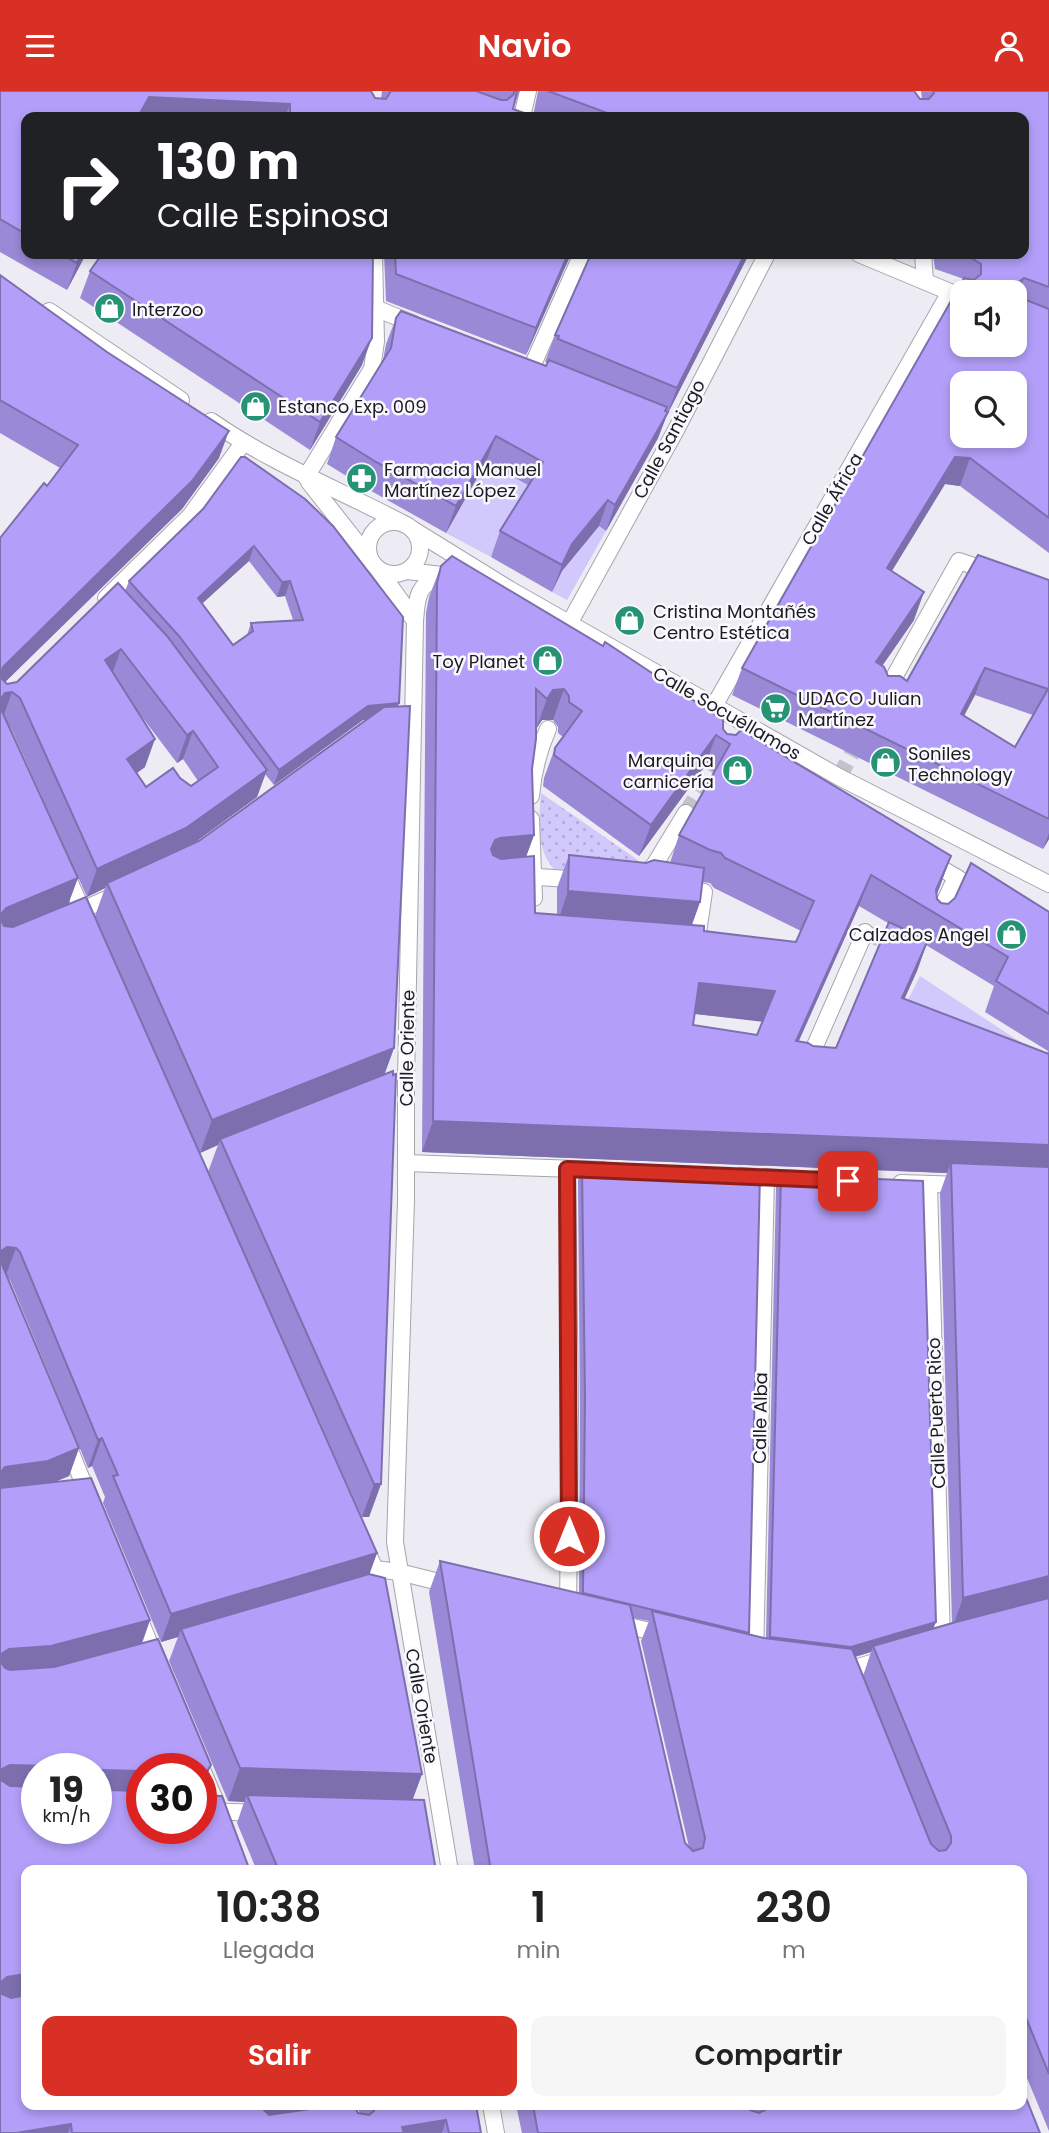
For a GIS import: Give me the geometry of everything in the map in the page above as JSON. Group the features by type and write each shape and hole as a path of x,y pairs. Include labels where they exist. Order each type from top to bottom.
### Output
{"street":[{"path":"523,112 528,91"},
{"path":"306,477 372,369 376,341 374,259"},
{"path":"529,371 580,259"},
{"name":"Calle Santiago","path":"569,624 669,427 764,259"},
{"path":"871,259 950,291"},
{"path":"923,259 925,281"},
{"name":"Calle Socuéllamos","path":"33,302 76,328 243,443 409,527 444,551 569,624 839,777 1049,884"},
{"name":"Calle África","path":"715,706 950,304"},
{"path":"374,308 426,329"},
{"path":"108,603 190,516 243,443"},
{"name":"Calle Socuéllamos","path":"306,477 373,563"},
{"path":"373,563 390,574 407,571 414,565 420,552 420,543 409,527 390,522 377,529 369,543 373,563 415,621"},
{"path":"884,695 959,561 1010,579"},
{"name":"Calle Oriente","path":"407,571 447,577 430,580 421,588 415,621 400,1085 406,1163 396,1581 435,1818 448,1865"},
{"path":"395,729 413,728"},
{"path":"534,910 530,805 538,751 548,729"},
{"path":"622,883 635,885 655,864 686,813"},
{"path":"55,850 94,936"},
{"path":"920,856 991,898"},
{"path":"655,864 659,886 704,892 697,946 684,945"},
{"path":"512,877 534,875 597,881"},
{"path":"935,924 956,877"},
{"path":"61,919 132,887"},
{"path":"805,1067 865,932"},
{"path":"406,1163 620,1171"},
{"path":"567,1169 570,1409 568,1612"},
{"path":"726,1176 821,1179"},
{"name":"Calle Alba","path":"755,1657 766,1177"},
{"path":"889,1182 983,1185"},
{"name":"Calle Puerto Rico","path":"929,1184 943,1642"},
{"path":"62,1433 95,1512"},
{"path":"68,1493 84,1487"},
{"path":"356,1525 375,1569 396,1581 468,1589"},
{"path":"367,1550 395,1542"},
{"path":"132,1602 147,1656 164,1678"},
{"path":"603,1620 678,1639"},
{"path":"627,1626 630,1645"},
{"path":"147,1656 171,1650"},
{"path":"822,1666 851,1676 907,1652"},
{"path":"190,1739 223,1819"},
{"path":"217,1817 223,1819 277,1814"},
{"path":"492,2110 496,2133"}],"shaded area":[{"path":"494,448 533,488 491,557 446,533"},
{"path":"599,526 606,531 567,600 552,592 562,571"},
{"path":"541,793 638,860 630,866 610,871 556,871 549,863 541,844"},
{"path":"920,976 1028,1047 893,1029"}],"building":[{"path":"0,91 371,91 375,98 386,99 391,91 476,91 507,100 517,91 513,109 521,112 290,112 290,104 149,97 141,112 21,112 21,231 0,219"},
{"path":"548,91 914,91 920,99 929,99 933,91 1049,91 1049,287 1024,278 974,280 981,274 981,264 973,259 1029,259 1029,112 605,112"},
{"path":"98,259 373,259 372,338 320,422 90,271"},
{"path":"395,259 566,259 536,328 396,274"},
{"path":"589,259 742,259 677,388 558,339 559,336 555,335"},
{"path":"0,275 107,352 229,431 192,481 3,667 0,676 0,538 44,483 47,486 78,445 0,400"},
{"path":"1027,300 1049,309 1049,518 970,458 955,457 887,568 924,592 876,662 884,667 888,676 900,676 907,681 978,555 1049,580 1049,819 742,668 950,303 950,357 1027,357","holes":["985,668 1048,689 1015,747 961,714"]},
{"path":"401,311 546,366 549,360 667,407 665,411 668,412 615,505 608,500 572,544 562,565 500,531 543,462 496,436 456,506 336,437 391,348 396,318"},
{"path":"241,457 245,457 305,499 333,526 403,617 399,703 368,706 279,770 179,636 129,581 203,509","holes":["254,546 282,582 290,581 303,620 251,623 253,631 233,645 198,598"]},
{"path":"452,556 603,646 605,642 723,720 723,729 727,734 736,735 741,730 951,856 936,890 937,899 941,903 948,904 955,898 971,863 1049,912 1049,1014 996,981 1008,957 871,875 796,1041 836,1048 889,922 928,940 902,998 1049,1054 1049,1145 433,1121 437,583 441,566","holes":["536,689 547,699 553,690 564,689 569,696 569,702 582,711 555,748 554,755 651,825 716,735 730,744 679,835 721,853 725,858 814,901 796,942 704,931 704,926 535,913 534,856 501,859 493,855 491,849 495,840 500,838 534,835 532,769 536,739","699,983 775,991 757,1035 693,1025"]},
{"path":"118,583 167,636 267,770 186,828 97,869 20,698 12,692 5,693 0,700 0,677 7,684 17,682","holes":["121,649 187,735 193,731 218,767 191,786 180,778 173,768 146,787 127,759 155,739 105,660"]},
{"path":"410,706 394,1048 212,1120 107,883 199,841 384,707"},
{"path":"0,707 78,878 6,908 0,916"},
{"path":"569,855 646,863 654,860 704,868 700,902 568,891"},
{"path":"86,897 377,1553 171,1614 113,1476 118,1475 102,1438 98,1440 20,1252 16,1248 7,1247 1,1251 0,1260 0,918 4,926 13,927"},
{"path":"393,1071 393,1075 396,1074 381,1484 374,1484 220,1139"},
{"path":"951,1163 1049,1167 1049,1576 963,1598"},
{"path":"582,1168 760,1175 749,1633 583,1593 585,1397"},
{"path":"781,1175 923,1181 936,1622 851,1647 770,1637"},
{"path":"0,1260 79,1448 48,1461 5,1467 0,1473"},
{"path":"91,1478 150,1620 51,1646 9,1649 1,1654 0,1659 0,1488"},
{"path":"440,1561 630,1605 685,1843 693,1851 703,1848 705,1838 652,1611 764,1638 852,1649 931,1844 939,1851 946,1850 951,1843 951,1836 873,1646 1049,1598 1049,2074 1027,2020 1027,1865 490,1865"},
{"path":"369,1574 385,1578 422,1774 240,1768 181,1629"},
{"path":"158,1639 206,1753 126,1753 126,1771 112,1770 112,1753 21,1753 21,1765 10,1765 2,1769 1,1780 10,1786 21,1786 21,1844 112,1844 112,1790 126,1791 126,1844 217,1844 217,1796 222,1796 248,1865 21,1865 21,1975 7,1977 0,1983 0,1661 10,1670 54,1667"},
{"path":"247,1795 424,1800 435,1865 276,1865"},
{"path":"0,1983 2,1994 11,1998 21,1996 21,2110 264,2110 269,2115 304,2110 356,2110 358,2113 369,2115 374,2110 477,2110 481,2133 449,2133 446,2120 402,2127 404,2133 72,2133 71,2124 0,2133"},
{"path":"1027,2100 1040,2133 538,2133 534,2110 750,2110 759,2113 765,2110 1027,2110"}],"tunnel":[{"path":"839,777 861,737"},
{"path":"686,813 721,756"},
{"path":"865,932 899,948"}],"place":[{"name":"Interzoo","path":"109,309"},
{"name":"Estanco Exp. 009","path":"255,406"},
{"name":"Farmacia Manuel Martínez López","path":"361,479"},
{"name":"Cristina Montañés Centro Estética","path":"630,621"},
{"name":"Toy Planet","path":"548,661"},
{"name":"UDACO Julian Martínez","path":"775,708"},
{"name":"Soniles Technology","path":"885,763"},
{"name":"Marquina carnicería","path":"737,770"},
{"name":"Calzados Angel","path":"1012,934"}],"route":[{"path":"569,1536 567,1169 848,1181"}]}
